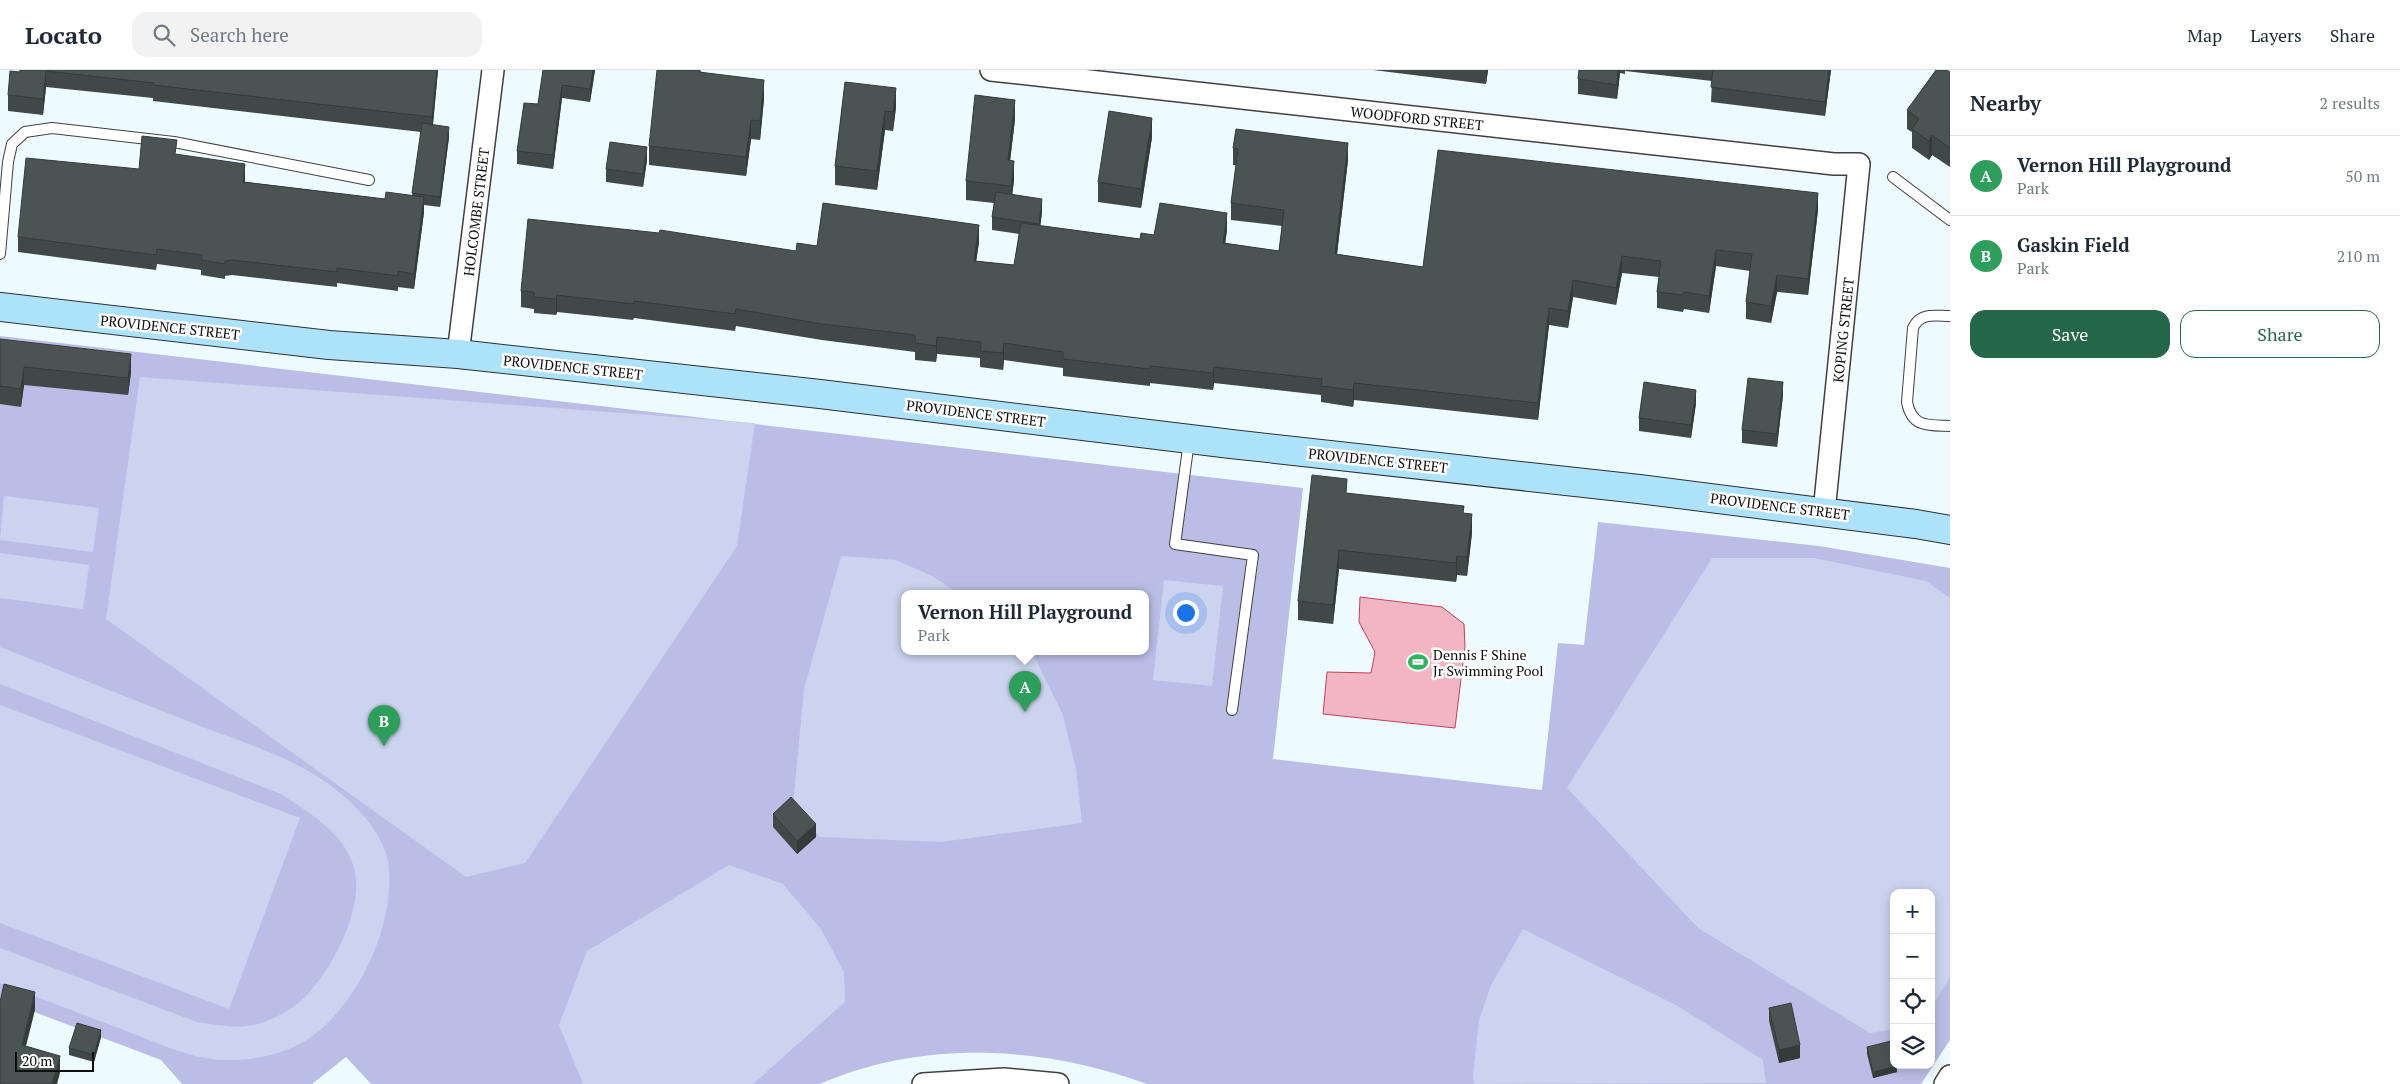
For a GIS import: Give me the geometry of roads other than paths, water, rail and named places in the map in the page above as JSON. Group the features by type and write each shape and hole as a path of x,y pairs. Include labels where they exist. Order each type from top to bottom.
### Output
{"main road":[{"name":"PROVIDENCE STREET","path":"0,307 329,345 458,354 834,396 1189,439 1630,488 1950,530"}],"street":[{"name":"HOLCOMBE STREET","path":"458,354 493,70"},
{"name":"WOODFORD STREET","path":"990,70 1844,164"},
{"name":"KOPING STREET","path":"1824,512 1860,164 1844,164"},
{"path":"1945,1084 1950,1076"},
{"path":"923,1084 1004,1079 1058,1084"}],"lane":[{"path":"0,254 8,162 12,144 25,132 52,128 174,142 369,180"},
{"path":"1893,177 1950,220"},
{"path":"1950,316 1925,316 1916,321 1913,328 1907,402 1909,413 1917,422 1929,425 1950,426"},
{"path":"1189,439 1175,544 1253,555 1232,710"}],"place":[{"name":"Dennis F Shine Jr Swimming Pool","path":"1418,662"},
{"name":"Vernon Hill Playground","path":"1025,712"},
{"name":"Gaskin Field","path":"384,746"}]}
